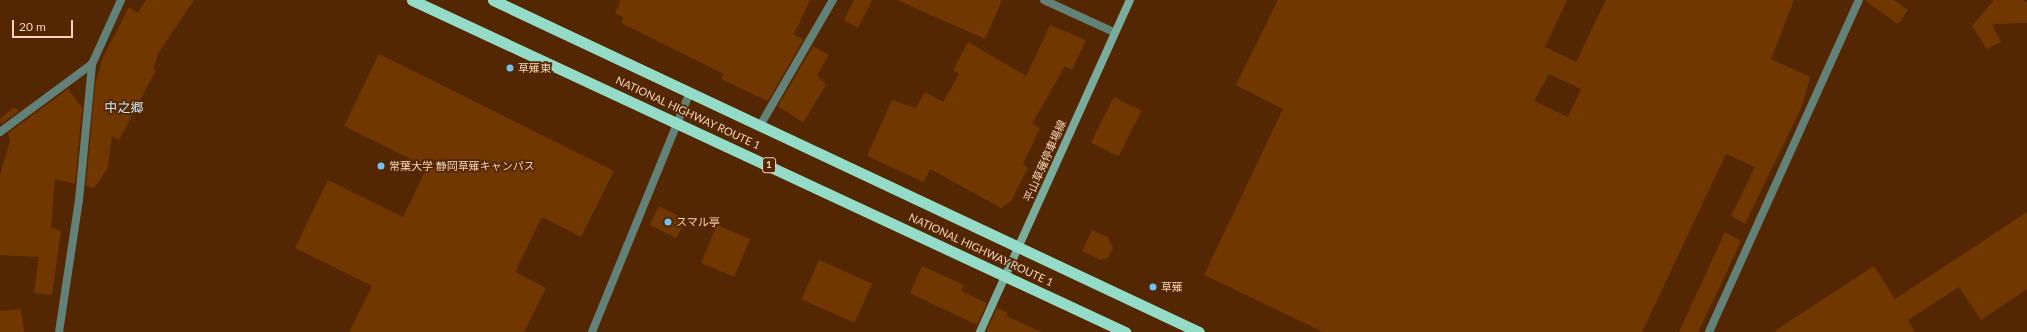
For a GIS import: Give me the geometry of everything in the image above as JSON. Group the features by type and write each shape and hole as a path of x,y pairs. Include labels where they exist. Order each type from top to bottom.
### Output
{"highway":[{"name":"NATIONAL HIGHWAY ROUTE 1","path":"412,0 1126,332"},
{"name":"NATIONAL HIGHWAY ROUTE 1","path":"493,0 1020,245 1199,332"}],"main road":[{"name":"平山草薙停車場線","path":"980,332 1008,276 1020,245 1114,32 1130,0"}],"street":[{"path":"59,332 79,200 92,64 122,0"},
{"path":"761,124 833,0"},
{"path":"1044,0 1114,32"},
{"path":"1709,332 1859,0"},
{"path":"0,132 92,64"},
{"path":"592,332 690,92"}],"building":[{"path":"146,0 194,0 159,52 153,69 156,70 119,140 112,136 108,167 94,188 86,186 95,85 103,57 129,7 138,13"},
{"path":"621,0 810,0 794,34 803,40 768,101 721,79 724,74 621,23 623,17 615,13"},
{"path":"854,0 872,0 858,28 844,20"},
{"path":"897,0 1002,0 985,39"},
{"path":"1278,0 1567,0 1545,47 1576,62 1606,0 1794,0 1771,59 1810,77 1802,106 1745,224 1731,216 1755,167 1726,154 1642,332 1323,332 1204,275 1283,109 1236,85","holes":["1549,74 1581,89 1568,117 1534,101"]},
{"path":"1864,0 1894,0 1908,10 1898,24"},
{"path":"1994,0 2023,0 2027,3 2027,23 1992,24 2001,42 1987,49 1972,26"},
{"path":"1050,25 1086,40 1072,70 1065,66 1032,124 1040,128 1023,164 1028,168 1011,201 1001,208 930,169 924,182 867,156 892,100 916,108 925,92 943,102 959,74 953,70 968,42 1026,76"},
{"path":"813,46 829,55 817,75 826,85 803,123 778,106"},
{"path":"379,54 614,171 581,237 542,217 515,272 546,288 524,332 349,332 372,286 295,248 328,180 403,217 427,167 344,126"},
{"path":"68,89 82,108 75,184 55,179 51,227 61,231 52,295 34,293 39,257 0,255 0,175 10,141 8,133"},
{"path":"1114,97 1142,111 1118,157 1091,142"},
{"path":"14,107 19,111 1,124 0,119"},
{"name":"スマル亭","path":"659,206 686,220 676,238 649,225"},
{"path":"2027,212 2027,289 1981,320 1959,287 1908,320 1915,332 1773,332 1874,266 1895,299"},
{"path":"717,225 750,239 734,277 701,263"},
{"path":"1092,230 1108,237 1113,248 1108,258 1101,260 1082,251"},
{"path":"1725,232 1741,241 1698,332 1679,332"},
{"path":"819,260 872,284 854,323 802,299"},
{"path":"922,266 964,285 961,291 987,303 977,325 910,293"},
{"path":"997,308 1008,313 1006,316 1042,332 986,332"},
{"path":"21,309 24,332 0,332 0,311"}],"place":[{"name":"草薙東","path":"510,68"},
{"name":"常葉大学 静岡草薙キャンパス","path":"381,166"},
{"name":"スマル亭","path":"668,222"},
{"name":"草薙","path":"1153,287"}],"district":[{"name":"中之郷","path":"124,107"}]}
